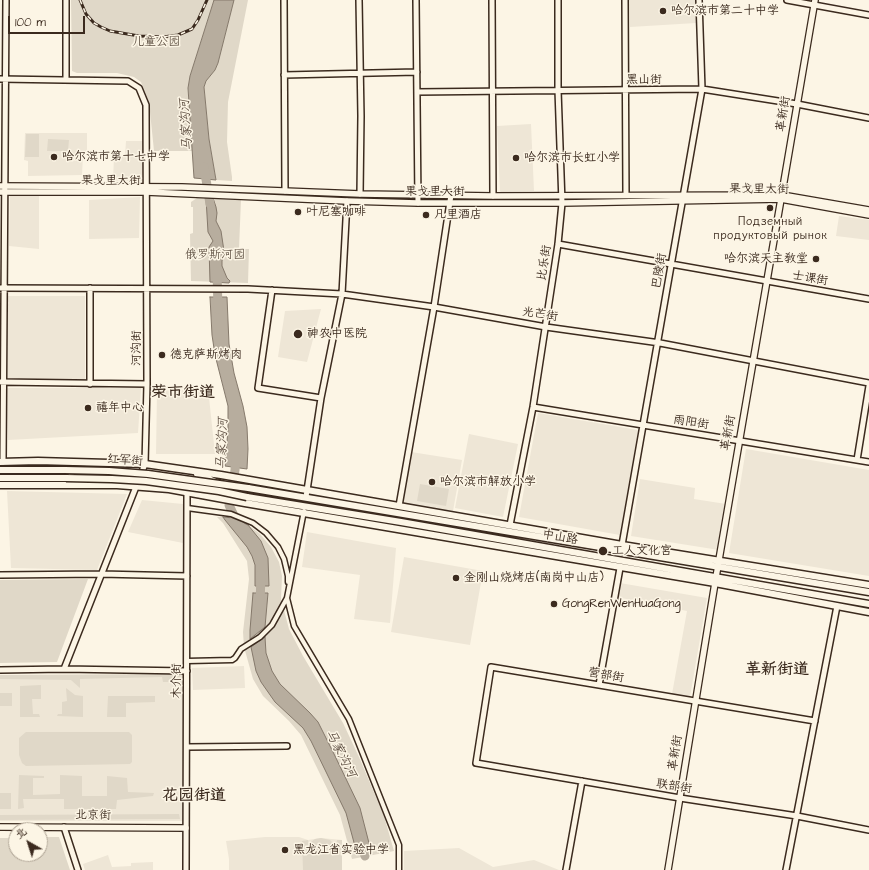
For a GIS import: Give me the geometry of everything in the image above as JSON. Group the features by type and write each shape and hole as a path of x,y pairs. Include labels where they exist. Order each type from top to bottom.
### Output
{"main road":[{"name":"革新街","path":"668,870 715,580 782,197 814,2"},
{"name":"果戈里大街","path":"2,189 146,189 193,191 240,196 418,203 562,203 683,198 782,197 869,210"},
{"name":"果戈里大街","path":"193,191 238,189 360,194 626,196 683,198"},
{"name":"果戈里大街","path":"782,197 869,215"},
{"name":"红军街","path":"1,462 38,461 145,464 221,474 622,545 718,564"},
{"path":"38,461 51,470"},
{"name":"红军街","path":"0,470 121,471 220,483 248,488"},
{"path":"192,471 220,483"},
{"name":"红军街","path":"0,478 134,480 219,491 246,500"},
{"name":"红军街","path":"0,485 136,486 187,492"},
{"name":"中山路","path":"248,488 718,564 869,592"},
{"path":"187,492 219,491"},
{"path":"187,492 217,498 246,500"},
{"name":"中山路","path":"246,500 508,540 715,580 869,604"},
{"path":"304,510 620,568 715,580 869,612"},
{"path":"718,564 869,585"},
{"name":"北京街","path":"0,826 186,828"}],"street":[{"path":"1,462 3,79 6,0"},
{"path":"66,0 66,80"},
{"path":"284,0 285,191"},
{"path":"359,0 361,116 360,194"},
{"path":"416,0 418,203"},
{"path":"492,0 494,196"},
{"name":"比乐街","path":"510,525 533,407 546,327 558,244 562,203 558,90 558,0"},
{"path":"625,0 626,196"},
{"name":"巴陵街","path":"622,545 702,89 699,0"},
{"path":"787,0 814,2 869,15"},
{"path":"284,75 417,72"},
{"name":"河沟街","path":"3,79 128,81 139,88 146,105 147,384 145,464 64,669"},
{"name":"黑山街","path":"417,92 702,89 797,104 869,118"},
{"path":"399,506 434,307 451,203 451,195"},
{"path":"306,497 322,398 342,294 347,201"},
{"name":"士课街","path":"558,244 869,299"},
{"name":"光芒街","path":"2,288 248,289 342,294 434,307 546,327 658,343 869,383"},
{"path":"90,288 90,384"},
{"path":"272,290 258,388 322,398"},
{"path":"2,382 147,384"},
{"path":"857,460 869,386"},
{"name":"雨阳街","path":"533,407 869,462"},
{"name":"木介街","path":"186,870 187,492"},
{"path":"187,508 231,514 253,523 266,533 278,547 284,559 288,576 287,598 294,626 349,719 399,845 399,870"},
{"path":"187,661 232,660 244,647 260,637 277,617 287,598 304,510"},
{"path":"599,685 620,568"},
{"path":"0,575 101,574 187,576"},
{"path":"786,870 837,606"},
{"name":"营部街","path":"476,763 490,667 815,721"},
{"path":"0,670 64,669 187,672"},
{"path":"187,747 287,746"},
{"name":"联部街","path":"476,763 680,798 797,816 869,830"},
{"path":"566,870 582,781"},
{"path":"64,827 78,870"}],"shaded area":[{"path":"214,0 234,0 218,63 215,70 206,81 204,87 209,139 216,180 194,178 188,88 190,76"},
{"name":"哈尔滨市第二十中学","path":"629,0 695,0 696,23 630,27"},
{"name":"哈尔滨市长虹小学","path":"531,124 534,191 500,192 497,126"},
{"name":"哈尔滨市第十七中学","path":"25,133 87,133 87,154 83,154 82,175 28,176 28,161 24,160"},
{"path":"126,141 143,141 142,181 113,181 114,156 125,156"},
{"path":"39,195 39,249 9,246 10,196"},
{"path":"140,197 139,238 89,239 89,200"},
{"path":"206,198 213,198 216,207 216,221 221,231 224,251 222,266 227,278 230,281 229,283 210,282 209,247 213,241 208,232"},
{"path":"839,216 869,220 869,240 836,236"},
{"path":"8,296 85,296 85,381 8,378"},
{"path":"210,297 227,297 229,344 234,373 247,427 247,469 225,466 228,406 215,355 212,335"},
{"name":"神农中医院","path":"321,309 307,362 278,357 285,311"},
{"path":"6,388 141,388 138,433 8,440"},
{"path":"208,388 215,454 156,454 157,391"},
{"path":"538,413 638,430 620,535 519,517"},
{"path":"469,434 518,444 503,517 455,508"},
{"path":"746,449 869,470 869,576 729,553"},
{"name":"哈尔滨市解放小学","path":"411,452 462,460 453,511 403,504"},
{"path":"640,479 695,488 694,499 726,504 719,550 631,536"},
{"path":"7,491 127,494 97,570 11,568"},
{"path":"142,500 183,504 183,543 128,532"},
{"path":"223,517 233,518 248,525 261,541 268,558 269,586 255,586 255,565 252,556 247,547"},
{"path":"307,532 396,548 390,623 354,619 360,575 302,567"},
{"path":"404,557 483,571 470,645 391,632"},
{"path":"620,583 707,598 690,697 672,694 687,611 616,597"},
{"path":"253,593 268,593 265,627 250,639 250,630"},
{"path":"265,637 266,653 272,671 280,684 318,722 335,756 360,808 370,847 356,850 346,813 311,741 303,728 275,702 261,682 256,671 251,647"},
{"path":"244,666 245,688 193,690 192,668"},
{"path":"184,674 183,821 0,821 0,676"},
{"name":"黑龙江省实验中学","path":"265,837 299,837 308,840 321,838 342,840 342,870 229,870 226,841"},
{"path":"459,848 493,867 534,860 559,870 404,870 404,851"},
{"path":"108,855 112,867 131,866 131,863 153,862 153,870 85,870 83,864"}],"green space":[{"name":"儿童公园","path":"71,0 214,0 190,76 188,88 193,151 154,151 149,102 141,82 134,77 117,73 77,73 72,71"},
{"path":"234,0 248,0 228,102 227,142 232,181 216,180 209,139 204,87 206,81 215,70 218,63"},
{"path":"26,134 39,134 39,157 25,157"},
{"path":"48,139 69,140 68,151 47,151"},
{"name":"俄罗斯河园","path":"197,198 241,199 239,249 249,249 248,283 191,281 190,234 193,233 193,207 191,207 191,202"},
{"path":"420,484 449,489 446,506 417,501"},
{"path":"217,517 240,521 248,525 260,534 271,547 279,562 282,576 281,599 289,629 303,656 343,723 384,816 394,851 352,859 340,815 301,735 263,696 253,679 244,647 243,632 249,579 247,561 223,523"},
{"path":"88,579 57,662 0,663 0,580"},
{"path":"180,674 181,682 163,682 162,677 80,679 80,688 71,680 0,679 0,675"},
{"path":"41,685 41,699 32,699 33,714 39,714 40,717 20,717 20,686"},
{"path":"66,688 75,695 83,696 83,717 57,716 58,714 62,714 62,702 67,701"},
{"path":"0,693 12,693 12,706 0,706"},
{"path":"108,696 155,696 155,702 126,703 126,717 107,717"},
{"path":"26,732 129,732 132,735 132,762 130,764 26,766 22,763 19,755 19,738"},
{"path":"19,775 44,776 44,778 33,778 33,795 60,794 60,775 82,776 82,796 107,796 107,776 127,778 128,792 154,793 153,796 117,800 116,809 64,809 64,799 23,799 24,808 18,809"},
{"path":"0,793 11,793 11,809 0,809"},
{"path":"179,814 180,819 0,820 0,815"},
{"path":"48,837 59,837 70,870 0,870 0,838 8,838 8,862 48,862"},
{"path":"321,838 330,840 336,846 337,840 342,840 342,870 303,870 302,841 308,840 309,846 315,839"}],"waterway":[{"name":"马家沟河","path":"204,167 210,204"},
{"name":"马家沟河","path":"217,272 218,309"},
{"name":"马家沟河","path":"236,456 229,505 236,520 243,529"},
{"name":"马家沟河","path":"260,605 261,574"},
{"name":"马家沟河","path":"360,838 365,856"}],"railway":[{"path":"80,0 86,14 94,23 101,27 110,31 139,36 163,37 178,35 192,29 207,0"}],"place":[{"name":"哈尔滨市第二十中学","path":"663,11"},
{"name":"哈尔滨市第十七中学","path":"54,157"},
{"name":"哈尔滨市长虹小学","path":"516,158"},
{"name":"Подземный продуктовый рынок","path":"770,208"},
{"name":"叶尼塞咖啡","path":"298,212"},
{"name":"凡里酒店","path":"426,215"},
{"name":"哈尔滨天主教堂","path":"816,259"},
{"name":"神农中医院","path":"298,334"},
{"name":"德克萨斯烤肉","path":"162,355"},
{"name":"禧年中心","path":"88,408"},
{"name":"哈尔滨市解放小学","path":"432,482"},
{"name":"工人文化宫","path":"603,551"},
{"name":"金刚山烧烤店(南岗中山店)","path":"456,578"},
{"name":"GongRenWenHuaGong","path":"554,604"},
{"name":"黑龙江省实验中学","path":"285,850"}],"district":[{"name":"荣市街道","path":"183,394"},
{"name":"革新街道","path":"777,671"},
{"name":"花园街道","path":"194,797"}]}
